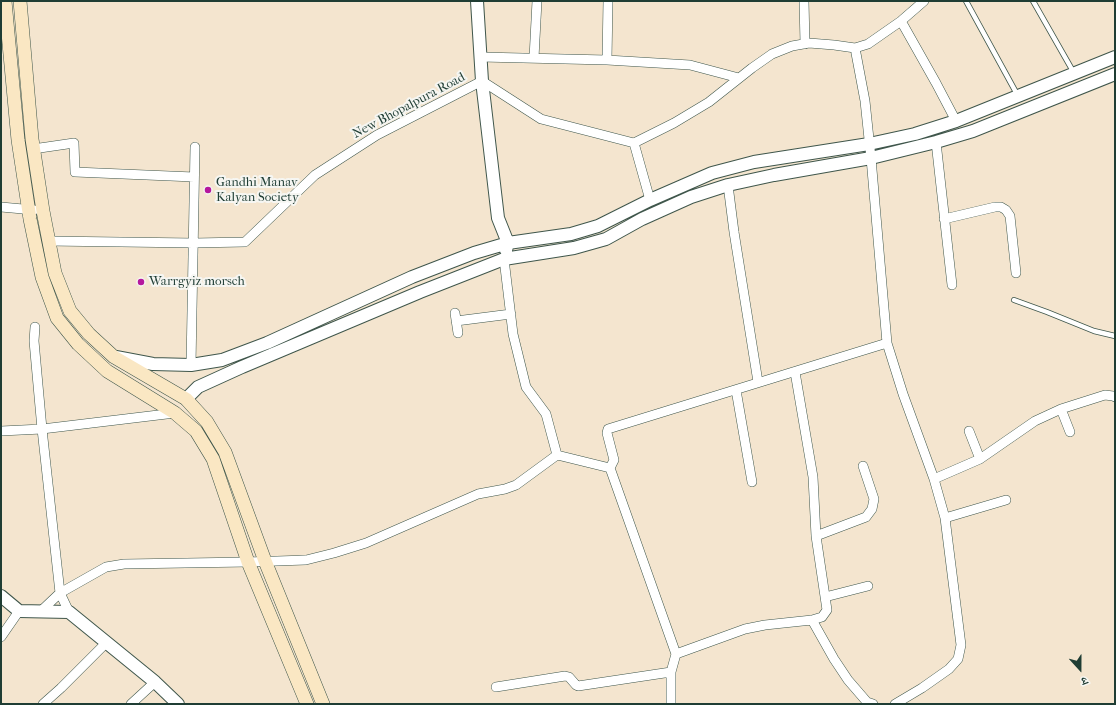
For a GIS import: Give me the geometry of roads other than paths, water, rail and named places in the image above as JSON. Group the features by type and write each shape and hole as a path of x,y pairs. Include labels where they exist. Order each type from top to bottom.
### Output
{"main road":[{"path":"5,1 18,140 29,210 42,277 57,318 78,344 107,371 175,413 196,431 213,459 248,562 308,704"},
{"path":"20,1 33,149 48,241 55,273 70,311 89,334 114,357 186,399 207,422 225,452 265,561 323,704"}],"street":[{"path":"477,1 482,81 498,218 508,243 504,259 513,334 526,387 546,414 557,456"},
{"path":"534,58 536,1"},
{"path":"607,60 608,1"},
{"path":"804,1 805,44"},
{"path":"650,200 634,143 674,123 708,102 772,54 792,46 805,44 834,45 855,48 868,44 901,21 924,1"},
{"path":"901,21 956,121"},
{"path":"855,48 865,101 887,343 903,394 934,479 945,518 961,645 958,659 949,669 922,688 895,704"},
{"path":"481,57 607,60 690,65 739,78"},
{"path":"114,357 154,364 191,364 222,360 267,343 412,277 474,253 508,243 571,234 598,226 650,200 712,173 754,162 869,144 915,134 956,121 1115,57"},
{"path":"186,399 198,387 242,367 427,289 504,259 574,248 606,239 649,216 691,197 728,185 774,175 871,158 973,131 1115,74"},
{"name":"New Bhopalpura Road","path":"48,241 194,243 245,242 315,175 377,135 482,81 541,119 634,143"},
{"path":"936,142 952,285"},
{"path":"33,149 74,143 75,172 194,177"},
{"path":"191,364 195,147"},
{"path":"728,185 758,382"},
{"path":"944,219 1001,206 1010,216 1016,273"},
{"path":"1,207 43,211"},
{"path":"458,333 456,317 511,314"},
{"path":"35,327 34,341 42,429 60,593 68,612 155,682 178,704"},
{"path":"671,704 671,672 676,654 610,468 614,460 608,429 887,343"},
{"path":"676,654 745,629 765,625 812,620 822,617 827,610 816,536 813,477 795,372"},
{"path":"736,390 752,482"},
{"path":"934,479 980,459 1030,425 1061,409 1105,395 1115,397"},
{"path":"1061,409 1070,432"},
{"path":"1,431 42,429 175,413"},
{"path":"969,431 980,459"},
{"path":"41,611 60,593 106,567 124,564 306,560 366,543 478,494 505,489 516,485 557,456 610,468"},
{"path":"816,536 866,517 872,509 874,499 863,466"},
{"path":"945,518 1006,500"},
{"path":"825,597 868,586"},
{"path":"1,596 19,611 68,612"},
{"path":"1,638 19,611"},
{"path":"812,620 834,659 848,680 867,702 873,704"},
{"path":"43,704 106,643"},
{"path":"496,687 565,676 569,677 578,686 671,672"},
{"path":"131,704 155,682"}],"lane":[{"path":"966,1 1018,96"},
{"path":"1032,1 1074,73"},
{"path":"1014,300 1094,331 1115,336"}],"place":[{"name":"Gandhi Manav Kalyan Society","path":"208,190"},
{"name":"Warrgyiz morsch","path":"141,282"}]}
